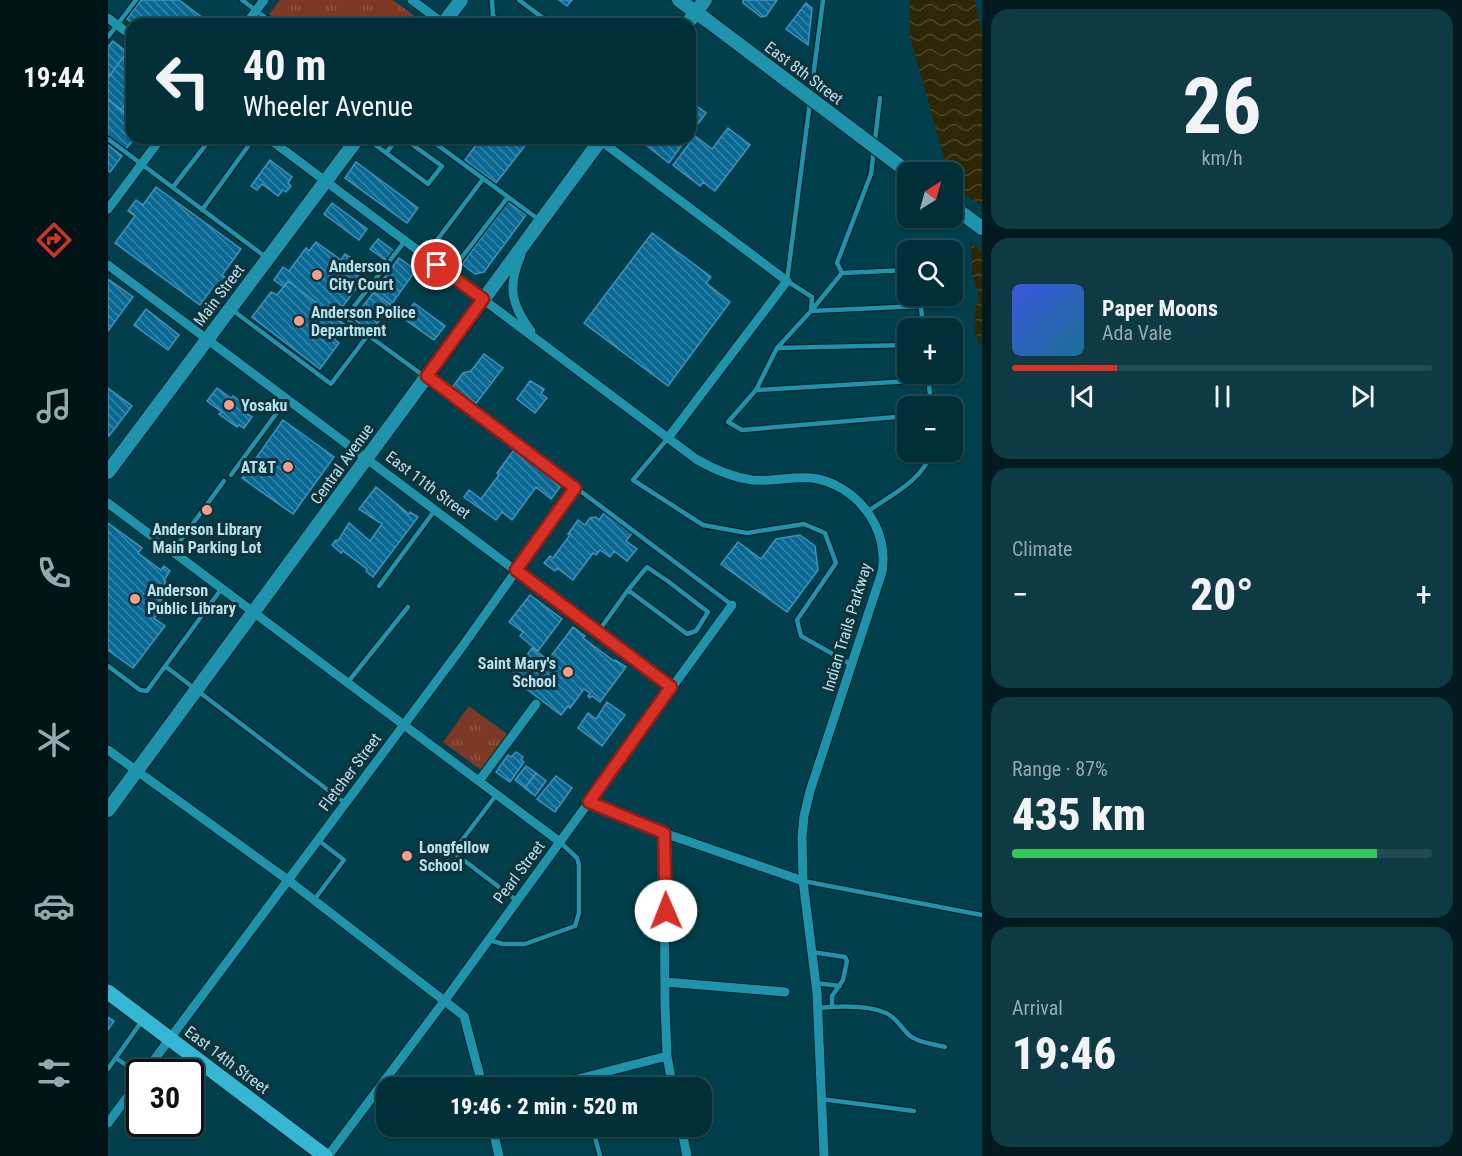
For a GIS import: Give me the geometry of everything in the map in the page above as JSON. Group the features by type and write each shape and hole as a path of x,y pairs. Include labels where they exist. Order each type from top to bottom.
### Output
{"main road":[{"name":"East 14th Street","path":"108,992 327,1156"}],"street":[{"path":"250,18 264,0"},
{"path":"412,0 435,18"},
{"path":"448,18 461,0"},
{"name":"East 8th Street","path":"680,0 897,164"},
{"path":"692,18 705,0"},
{"path":"108,18 126,32"},
{"path":"108,209 156,144"},
{"path":"276,144 549,349"},
{"name":"Main Street","path":"108,472 354,144"},
{"name":"Central Avenue","path":"108,810 596,144"},
{"path":"607,144 788,280 668,438"},
{"path":"963,214 982,228"},
{"path":"529,236 513,278 513,300 526,324 549,349"},
{"name":"East 11th Street","path":"108,266 671,687"},
{"name":"Indian Trails Parkway","path":"549,349 696,459 728,474 752,480 773,481 802,478 827,482 846,491 860,502 881,538 883,567 810,791 802,837 803,881 816,983 824,1156"},
{"name":"Fletcher Street","path":"155,1059 404,725 575,488"},
{"path":"108,502 560,842"},
{"name":"Pearl Street","path":"327,1156 445,1000 732,605"},
{"path":"479,781 536,704"},
{"path":"108,750 288,880 464,1016 480,1077"},
{"path":"589,802 664,833 803,881"},
{"path":"664,833 667,1056 671,1077"},
{"path":"665,982 785,992"},
{"path":"582,1077 667,1056"},
{"path":"108,1123 126,1099"},
{"path":"495,1137 499,1156"},
{"path":"683,1137 687,1156"}],"lane":[{"path":"108,37 136,0"},
{"path":"242,0 266,18"},
{"path":"492,0 493,16 496,18"},
{"path":"519,0 543,18"},
{"path":"811,311 812,297 788,280 824,0"},
{"path":"842,273 837,263 871,174 880,98"},
{"path":"108,139 267,259"},
{"path":"172,188 206,144"},
{"path":"202,210 250,144"},
{"path":"374,144 428,184 442,166 411,144"},
{"path":"386,153 394,144"},
{"path":"436,144 541,221"},
{"path":"425,256 483,179"},
{"path":"449,274 508,197"},
{"path":"405,241 349,312 347,318 350,322 426,376 732,605"},
{"path":"897,270 842,273 777,348 756,390 728,422 742,430 897,417"},
{"path":"811,311 921,306 922,318"},
{"path":"230,308 332,384 368,335"},
{"path":"777,348 897,345"},
{"path":"756,390 897,382"},
{"path":"231,475 287,399"},
{"path":"668,438 633,480 703,525 747,533 804,524 825,533 836,563 797,620 801,636 852,665"},
{"path":"867,512 914,479 927,462"},
{"path":"173,551 224,481"},
{"path":"379,586 435,510"},
{"path":"598,632 628,590 647,567 708,612 696,631 687,634 628,590"},
{"path":"108,666 140,690 147,691 222,588"},
{"path":"347,682 408,607"},
{"path":"165,666 345,803"},
{"path":"497,794 453,852 516,900"},
{"path":"314,900 344,860 318,840"},
{"path":"489,940 503,944 525,945 575,926 579,913 579,865 577,858 560,842"},
{"path":"803,881 982,915"},
{"path":"812,952 845,957 848,961 840,986 832,996 832,1007"},
{"path":"816,983 840,986"},
{"path":"817,1008 832,1007 885,1012 918,1040 945,1047"},
{"path":"108,1069 143,1019"},
{"path":"116,1058 126,1065"},
{"path":"821,1099 914,1111"},
{"path":"595,1137 600,1156"}],"green space":[{"path":"280,0 393,0 417,18 275,18 269,14"},
{"path":"469,706 507,734 481,770 443,742"}],"water":[{"path":"910,0 975,0 982,35 982,344 979,343 975,330 975,311 979,299 972,273 971,245 963,220 963,162 945,162 910,37"}],"pier":[{"path":"963,193 982,207 982,251 966,239 962,228"}],"building":[{"path":"141,0 179,0 203,18 128,18"},
{"path":"559,0 572,0 567,6"},
{"path":"743,0 777,0 766,16 761,17 743,3"},
{"path":"806,3 812,8 808,45 786,29"},
{"path":"113,41 126,53 108,78 108,47"},
{"path":"126,53 126,103 121,110 108,99 108,78"},
{"path":"108,99 126,113 126,144 130,144 124,151 108,139"},
{"path":"126,103 126,114 121,110"},
{"path":"696,106 706,113 696,127"},
{"path":"728,128 750,145 715,191 703,182 700,186 673,165 689,144 696,144 696,137 712,149"},
{"path":"477,144 526,144 496,183 465,160"},
{"path":"645,144 683,144 669,163"},
{"path":"108,145 122,156 110,172 108,171"},
{"path":"270,160 292,177 288,183 291,186 278,196 262,184 257,190 251,186"},
{"path":"356,162 418,208 407,223 345,178"},
{"path":"156,187 241,249 222,275 229,280 220,292 213,287 200,305 115,243 135,216 128,211 136,200 143,205"},
{"path":"508,202 526,215 484,272 475,274 462,264"},
{"path":"332,203 367,229 359,240 324,214"},
{"path":"652,233 711,277 706,283 730,302 668,386 584,323"},
{"path":"378,239 394,251 387,261 370,249"},
{"name":"Anderson City Court","path":"316,242 341,260 345,254 357,262 351,271 363,279 335,317 288,281 284,287 274,280 283,267 289,271 306,248 309,251"},
{"path":"399,258 416,270 391,305 374,292"},
{"path":"108,279 133,297 108,331"},
{"name":"Anderson Police Department","path":"288,281 345,325 334,339 339,343 320,369 252,317 271,292 277,295"},
{"path":"374,292 391,305 370,333 353,319"},
{"path":"414,303 445,326 434,340 403,318"},
{"path":"146,309 179,335 168,350 134,325"},
{"path":"484,354 503,368 474,406 451,389 463,373 471,371"},
{"path":"530,381 544,389 541,394 547,398 535,413 517,399"},
{"path":"108,388 132,406 109,436 108,435"},
{"name":"Yosaku","path":"217,388 251,409 247,414 252,417 244,428 239,425 237,427 219,414 222,412 207,401"},
{"name":"AT&T","path":"283,420 334,457 293,514 242,478"},
{"path":"516,447 563,483 551,499 536,487 512,520 502,512 496,520 464,497 469,490 481,499"},
{"path":"376,487 409,514 410,512 418,517 373,577 366,571 367,569 332,545 336,540 338,541 349,523 370,541 382,524 359,509"},
{"path":"604,513 632,533 626,541 637,549 627,561 614,551 610,557 600,550 596,555 593,553 573,580 557,568 555,571 544,563 550,556 553,558 578,520 585,525 590,518 596,517 599,520"},
{"name":"Anderson Public Library","path":"108,523 142,548 138,553 161,570 164,566 170,571 164,580 166,582 156,596 166,603 154,618 165,626 133,668 108,650"},
{"path":"800,535 815,546 818,570 787,612 721,564 738,542 761,559 776,539"},
{"path":"530,595 562,619 538,651 520,636 523,632 509,622"},
{"name":"Saint Mary's School","path":"573,627 585,636 583,638 626,667 600,702 592,696 590,698 588,696 590,693 584,689 570,708 568,706 561,715 511,677 532,648 548,660"},
{"path":"607,702 625,715 602,746 578,728 588,713 596,719"},
{"path":"516,752 523,757 521,760 524,762 510,782 496,772 508,755 511,757"},
{"path":"526,766 536,773 525,788 515,780"},
{"path":"536,773 546,781 535,796 525,788"},
{"path":"556,776 572,788 555,812 537,799"},
{"path":"108,1017 114,1021 108,1030"}],"place":[{"name":"Anderson City Court","path":"317,275"},
{"name":"Anderson Police Department","path":"299,321"},
{"name":"Yosaku","path":"229,405"},
{"name":"AT&T","path":"288,467"},
{"name":"Anderson Library Main Parking Lot","path":"207,510"},
{"name":"Anderson Public Library","path":"135,599"},
{"name":"Saint Mary's School","path":"568,672"},
{"name":"Longfellow School","path":"407,856"}],"route":[{"path":"437,265 483,299 427,376 575,488 516,570 671,687 589,802 664,833 666,911"}]}
